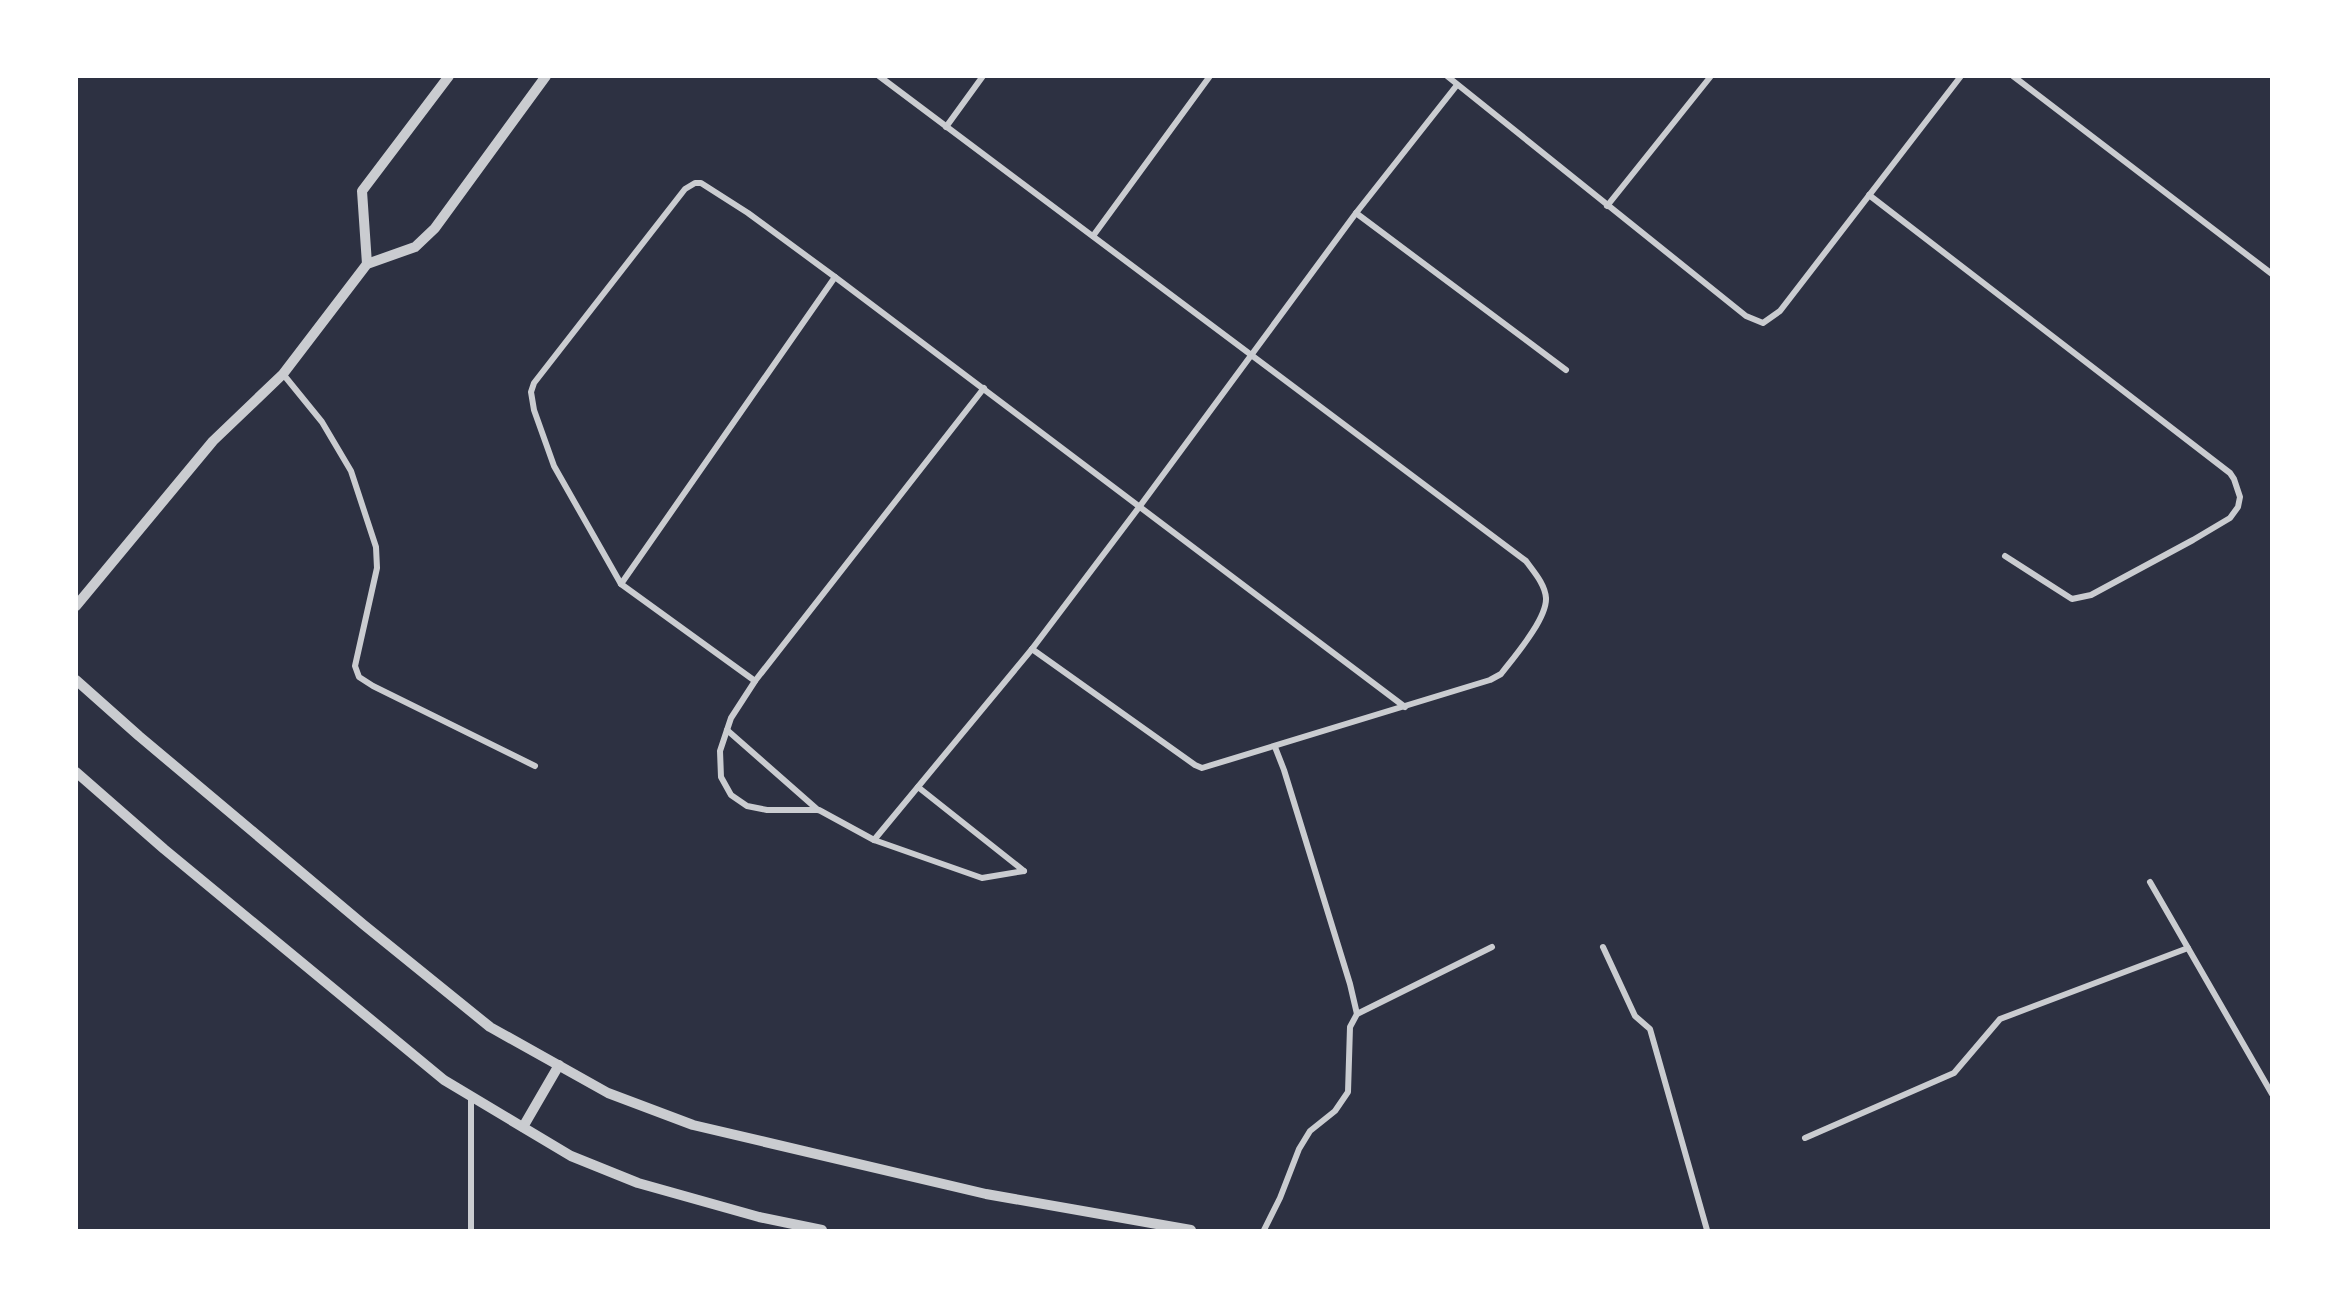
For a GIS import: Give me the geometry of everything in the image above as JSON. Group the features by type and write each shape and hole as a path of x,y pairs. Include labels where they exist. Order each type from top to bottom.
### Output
{"street":[{"path":"367,264 362,191 449,76"},
{"path":"76,606 213,441 283,374 367,264 415,247 435,228 546,76"},
{"path":"879,76 1526,561 1540,580 1546,597 1544,613 1501,674 1490,680 1202,768 1032,649"},
{"path":"946,127 983,76"},
{"path":"1092,236 1210,76"},
{"path":"1447,76 1746,316 1763,322 1780,311 1961,76"},
{"path":"1607,206 1711,76"},
{"path":"2013,76 2271,274"},
{"path":"874,840 1032,649 1356,213 1457,85"},
{"path":"755,681 621,584 554,466 534,410 531,392 534,383 685,189 695,183 701,183 748,213 835,277 1405,707"},
{"path":"1869,195 2230,473 2239,490 2238,507 2230,518 2091,595 2072,599 2005,556"},
{"path":"1356,213 1566,370"},
{"path":"621,584 835,277"},
{"path":"283,374 322,422 351,471 376,547 377,568 356,666 359,677 535,766"},
{"path":"819,810 767,810 747,806 731,795 721,777 720,752 731,718 755,681 984,388"},
{"path":"76,680 328,895 490,1027 558,1068 608,1093 693,1125 986,1194 1191,1230"},
{"path":"727,730 819,810 874,840 982,878 1024,871 918,787"},
{"path":"1275,747 1350,984 1357,1014"},
{"path":"76,772 164,849 444,1080 524,1124 571,1156 638,1183 759,1217 822,1230"},
{"path":"2150,882 2271,1094"},
{"path":"1264,1230 1280,1198 1299,1149 1310,1131 1335,1111 1348,1092 1350,1027 1357,1014 1492,947"},
{"path":"1603,947 1635,1016 1650,1029 1707,1230"},
{"path":"1805,1138 1954,1073 2000,1018 2188,948"},
{"path":"524,1124 558,1068"},
{"path":"471,1096 471,1230"}]}
